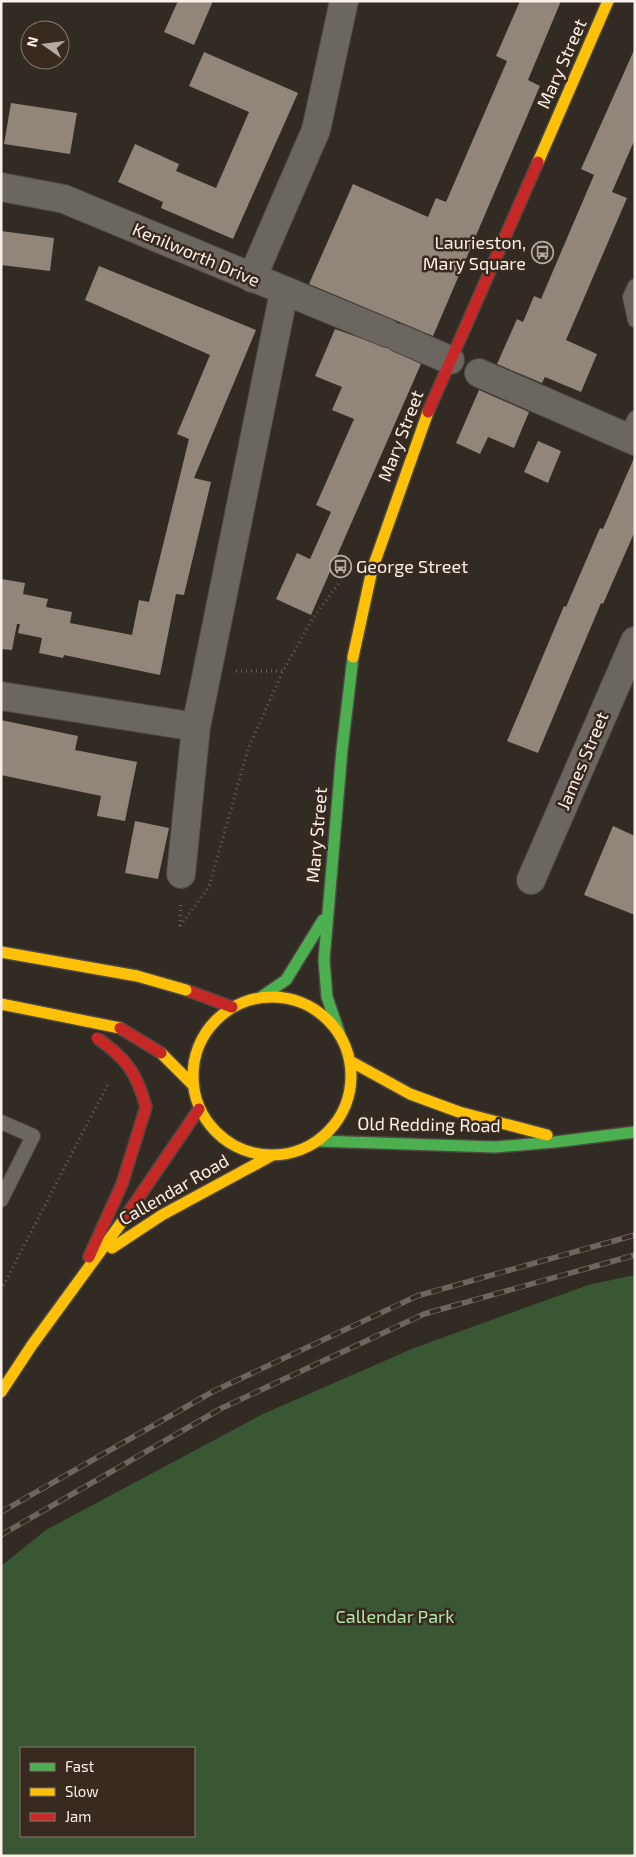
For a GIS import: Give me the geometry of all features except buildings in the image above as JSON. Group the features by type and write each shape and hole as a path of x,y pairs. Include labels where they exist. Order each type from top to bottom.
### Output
{"main road":[{"name":"Mary Street","path":"340,1035 327,996 324,960 327,912 335,850 342,750 359,624 372,570 422,426 608,1"},
{"name":"Mary Street","path":"261,997 286,980 305,952 327,912"},
{"path":"1,952 137,976 186,990 232,1008"},
{"path":"261,997 288,998 309,1006 325,1017 340,1035 350,1061 351,1088 346,1108 334,1127 319,1141 296,1153 271,1156 250,1153 227,1142 208,1124 199,1109 193,1085 194,1060 201,1041 212,1024 232,1008 261,997"},
{"path":"1,1004 120,1028 162,1053 193,1085"},
{"path":"1,1004 30,1012 97,1038 118,1051 130,1065 140,1082 146,1107 138,1137 122,1182 98,1238 69,1296"},
{"name":"Old Redding Road","path":"350,1061 410,1094 459,1112 569,1141"},
{"name":"Callendar Road","path":"1,1392 32,1345 98,1259 199,1109"},
{"name":"Old Redding Road","path":"319,1141 380,1141 476,1147 569,1141 635,1132"},
{"name":"Callendar Road","path":"98,1259 162,1215 271,1156"}],"street":[{"path":"252,278 316,130 344,1"},
{"name":"Kenilworth Drive","path":"1,188 64,199 450,360"},
{"path":"181,874 196,727 284,292"},
{"path":"480,373 632,432"},
{"name":"James Street","path":"531,880 635,641"},
{"path":"1,696 196,727"}],"lane":[{"path":"635,286 630,297 635,320"},
{"path":"1,1122 33,1136 1,1200"}],"path":[{"path":"180,926 209,887 248,749 283,671 313,618 343,578"},
{"path":"208,671 283,671"},
{"path":"1,1290 109,1081"}],"green space":[{"name":"Callendar Park","path":"635,1275 635,1856 1,1856 1,1566 46,1530 263,1414 414,1348 588,1285"}],"railway":[{"path":"1,1512 214,1391 417,1296 635,1235"},
{"path":"1,1535 222,1408 424,1314 635,1255"}],"traffic: fast":[{"path":"340,1035 327,997 324,960 342,750 353,657"},
{"path":"261,997 286,980 323,920"},
{"path":"319,1141 495,1147 635,1132"}],"traffic: slow":[{"path":"538,162 608,1"},
{"path":"353,657 372,570 428,412"},
{"path":"1,952 137,976"},
{"path":"137,976 186,990"},
{"path":"280,997 295,1000 309,1006 328,1020 338,1032 348,1053 351,1076 348,1099 338,1120 328,1132 316,1142 295,1152 280,1155 264,1155 249,1152 228,1142 206,1120 194,1091 193,1068 196,1053 206,1032 228,1010 257,998 280,997"},
{"path":"1,1004 120,1028"},
{"path":"161,1053 193,1085"},
{"path":"350,1061 410,1094 459,1112 547,1135"},
{"path":"112,1248 162,1215 271,1156"},
{"path":"1,1392 32,1345 124,1219"}],"traffic: jam":[{"path":"428,412 538,162"},
{"path":"186,990 232,1007"},
{"path":"120,1028 161,1053"},
{"path":"97,1038 116,1052 129,1067 139,1085 146,1107"},
{"path":"89,1257 122,1184 146,1107"},
{"path":"124,1219 199,1109"}],"place":[{"name":"Laurieston, Mary Square","path":"542,253"},
{"name":"George Street","path":"340,567"}]}
